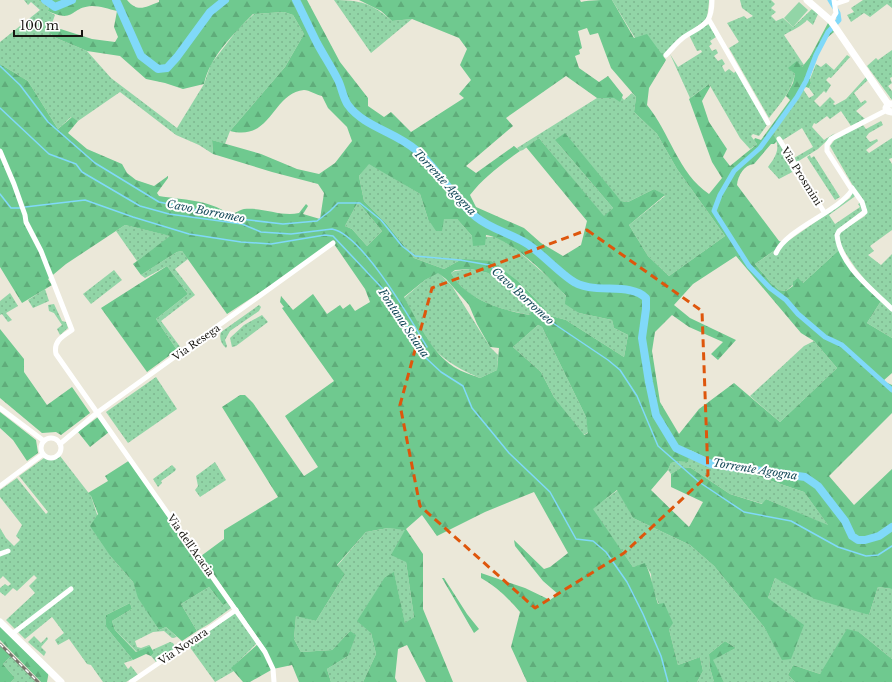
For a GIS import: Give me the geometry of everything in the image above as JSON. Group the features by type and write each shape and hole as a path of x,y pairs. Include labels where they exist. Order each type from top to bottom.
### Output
{"main road":[{"path":"807,0 833,24 890,108"},
{"path":"0,622 61,682"}],"street":[{"path":"666,55 682,38 703,26 709,20 712,0"},
{"path":"833,24 835,5 847,0"},
{"path":"709,20 768,123"},
{"path":"890,108 837,135 826,145 827,151 862,202 865,212 839,231 837,234 839,244 850,265 892,309"},
{"name":"Via Prosmini","path":"779,139 824,212"},
{"name":"Via dell'Acacia","path":"0,151 26,222 40,251 72,330 57,341 55,345 56,354 265,652 273,669 274,682"},
{"name":"Via Prosmini","path":"776,253 780,246 788,239 850,193 852,188"},
{"name":"Via Resega","path":"60,444 98,412 333,243"},
{"path":"0,408 44,441"},
{"path":"48,438 54,439 60,444 60,450 57,455 51,458 43,454 41,446 48,438"},
{"path":"0,486 43,454"},
{"path":"0,554 8,551"},
{"path":"12,634 71,589"},
{"name":"Via Novara","path":"130,682 236,610"}],"highlighted area":[{"path":"587,230 702,311 708,475 624,553 535,608 420,506 400,405 432,288"}],"green space":[{"path":"24,0 38,0 49,7 48,11 55,15 51,26 48,27 56,38 87,51 111,78 177,128 204,84 211,64 238,29 254,14 284,12 293,15 304,34 285,67 230,131 225,144 212,140 213,154 199,145 176,135 120,92 78,121 71,117 58,129 28,81 0,64 0,42 40,10 31,2 28,5"},
{"path":"38,0 127,0 138,8 142,8 159,2 159,0 307,0 340,62 368,98 368,106 384,117 391,112 411,132 464,98 459,94 471,80 460,65 467,49 459,38 412,19 392,21 381,11 359,0 580,0 581,2 592,0 612,0 634,38 647,34 666,60 649,88 647,105 655,116 689,175 709,194 722,178 712,162 689,99 709,84 710,87 702,101 709,122 727,149 723,157 730,166 757,144 754,140 755,138 761,140 790,100 786,96 793,83 795,74 788,68 797,61 802,67 810,57 828,23 834,32 823,41 815,54 806,77 810,79 811,83 809,88 806,87 803,89 772,132 777,141 774,144 771,144 754,164 744,168 740,174 737,185 779,241 782,242 775,250 755,264 779,290 786,291 793,286 793,282 798,278 803,283 840,249 843,257 881,301 867,323 892,338 892,373 883,381 892,385 892,413 829,476 854,505 892,469 892,589 878,587 869,615 815,599 775,578 768,598 804,625 791,659 782,660 764,627 714,566 690,545 633,518 617,490 593,509 633,567 645,563 658,604 664,603 673,623 669,629 678,665 700,657 703,671 697,682 527,682 511,647 520,612 512,602 481,578 481,573 525,588 550,600 558,594 543,581 515,546 514,540 544,569 550,567 568,553 534,492 485,512 437,536 422,515 406,529 423,554 423,609 453,682 426,682 407,645 398,649 395,678 397,682 363,682 376,654 371,633 357,621 385,577 394,572 405,623 414,617 406,562 391,555 405,530 388,528 366,532 337,565 345,574 316,621 296,616 294,639 301,652 332,650 350,631 356,635 348,656 327,669 331,682 299,682 292,665 273,669 250,682 243,682 231,668 259,643 267,651 201,556 224,539 224,530 278,497 222,407 240,395 245,395 253,403 304,476 318,467 285,416 334,381 282,308 284,307 280,302 281,296 293,310 313,294 327,314 340,305 343,309 350,304 355,311 370,302 365,289 334,244 227,314 182,251 177,252 141,275 133,264 170,236 125,225 66,264 48,279 52,285 22,303 0,267 0,64 28,81 58,129 72,117 78,121 68,133 87,149 122,164 127,173 136,180 154,186 168,176 157,193 159,196 186,199 212,205 229,214 244,209 258,209 292,214 299,213 306,204 308,206 303,214 320,219 324,193 318,184 213,154 212,140 261,154 297,169 319,174 335,163 352,141 347,127 328,108 322,96 304,90 293,93 285,99 263,124 255,130 244,133 230,131 285,67 304,34 293,15 284,12 253,14 217,55 207,74 204,84 183,89 146,79 120,56 87,51 56,38 47,30 51,26 92,39 115,42 118,37 114,27 117,11 92,6 85,7 72,14 63,16 48,11 49,7","holes":["587,28 590,35 598,33 611,68 636,97 634,112 657,134 677,169 725,236 669,276 648,256 629,225 665,195 654,189 628,202 621,201 565,133 555,140 613,208 604,216 539,138 526,147 587,221 581,245 563,256 541,243 524,228 476,207 470,195 487,177 520,151 514,146 476,173 466,166 513,126 506,118 566,76 597,98 614,98 620,102 623,95 608,76 599,82 579,68 575,56 580,54 579,50 582,48 578,31","369,164 420,194 428,219 436,231 442,231 444,219 457,219 472,236 473,246 485,245 486,235 507,243 540,269 550,279 566,296 565,304 579,313 612,320 614,328 628,335 624,357 566,320 552,316 519,282 491,261 462,259 444,269 414,258 386,223 364,201 359,176","358,202 382,231 367,246 352,229 345,226","736,256 801,333 814,341 837,368 780,422 734,383 699,409 679,434 660,402 652,351 655,332 672,315 689,327 723,342 711,354 718,360 736,340 690,318 674,305 693,284","471,269 488,273 531,311 530,315 496,307 475,297 466,290 451,273 455,270","438,273 446,279 469,305 477,324 490,347 499,348 497,370 480,378 457,369 445,360 425,335 404,297 425,280","538,325 542,327 586,417 588,433 584,435 554,397 541,372 513,347","690,450 715,462 804,492 828,525 766,499 762,504 730,494 691,468 682,467 671,474 671,487 703,502 689,527 651,490 668,470 671,463 679,461 688,462"]},
{"path":"334,0 359,2 372,6 392,21 412,19 371,53"},
{"path":"612,0 709,0 709,2 707,19 669,49 663,57 635,38"},
{"path":"740,0 771,0 775,4 771,8 776,12 771,16 776,21 783,18 793,27 812,9 818,14 813,25 807,20 799,27 784,35 804,65 802,67 789,68 795,74 791,86 785,98 769,118 729,48 739,42 727,23 744,16 747,19 753,16 742,8"},
{"path":"863,0 892,0 892,8 887,4 870,17 864,13 851,22 847,15 854,12 851,8"},
{"path":"799,2 808,10 793,27 784,18"},
{"path":"709,24 716,37 710,41 712,44 709,46 712,51 716,49 718,53 714,56 718,61 722,59 725,64 722,66 725,72 729,69 734,73 736,71 767,125 759,136 753,134 751,136 757,144 750,149 740,138 709,84 690,98 670,54 678,67 702,52 701,50 697,51 689,35"},
{"path":"892,50 892,77 890,78 892,83 888,86 892,91 892,100 867,66 876,58 878,60"},
{"path":"847,55 850,57 831,78 829,77 826,80 831,85 826,93 824,91 814,101 820,107 830,97 835,102 833,104 835,105 846,99 866,77 868,80 854,93 861,103 865,100 867,102 856,111 865,119 851,126 841,111 830,119 827,116 816,124 814,123 812,127 824,140 835,133 818,149 797,162 794,158 813,147 802,128 783,140 778,138 796,170 779,179 768,167 777,150 777,142 772,133 803,89 809,98 814,95 809,88 811,83 810,79 816,64 821,67 826,63 834,70"},
{"path":"632,93 636,97 634,112 657,134 677,169 725,236 669,276 648,256 629,225 665,196 654,189 628,202 621,201 555,140 613,208 604,217 539,138 523,150 520,151 517,148 597,98 614,98 621,96 624,100"},
{"path":"881,121 883,125 869,133 866,137 870,142 877,139 878,141 866,150 869,153 892,138 892,158 889,159 892,164 892,230 870,246 874,251 868,255 881,265 892,254 892,307 868,283 855,267 848,258 838,238 840,232 865,216 867,210 830,146 836,138 863,125 866,129"},
{"path":"810,155 811,158 814,156 840,197 835,200 807,157"},
{"path":"369,163 420,194 428,219 457,219 472,236 495,237 509,243 556,284 579,313 612,320 614,328 628,335 624,357 566,320 552,316 519,282 462,259 444,269 414,258 386,223 364,201 359,176"},
{"path":"853,192 856,195 854,197 829,215 835,224 860,207 858,204 860,203 863,210 838,230 840,249 803,283 793,285 786,291 779,290 755,264 850,198"},
{"path":"358,202 382,231 367,246 352,229 345,226"},
{"path":"125,225 171,236 137,261 116,231"},
{"path":"182,251 188,259 175,269 195,295 161,321 181,348 177,350 156,319 188,294 167,266 145,278 141,275 177,252"},
{"path":"167,266 188,294 156,319 177,350 147,372 101,308"},
{"path":"471,269 488,273 532,311 530,315 496,307 475,297 458,282 451,273"},
{"path":"114,270 122,280 91,304 83,294"},
{"path":"438,272 452,286 490,347 498,355 497,370 480,378 461,369 438,353 431,346 419,328 404,298 425,280"},
{"path":"45,289 49,301 33,308 28,300"},
{"path":"10,293 18,306 6,313 12,320 8,322 2,314 0,315 0,301"},
{"path":"881,301 892,311 892,338 867,323"},
{"path":"54,304 62,321 66,322 68,328 60,335 57,329 62,325 54,313 49,311 48,305"},
{"path":"259,305 261,307 259,311 230,331 225,340 227,346 226,348 221,341 221,332"},
{"path":"262,315 268,322 236,346 232,347 230,338 244,325"},
{"path":"538,325 542,327 586,417 589,432 583,435 554,397 541,372 513,347"},
{"path":"0,329 24,359 24,372 47,405 72,387 90,413 61,435 56,432 42,433 0,398"},
{"path":"814,341 837,368 780,422 750,396 804,346"},
{"path":"156,377 177,409 128,443 106,412"},
{"path":"0,412 36,440 38,453 27,461 13,440 0,428"},
{"path":"98,417 109,432 90,447 78,432"},
{"path":"689,450 715,462 804,492 829,526 766,499 763,504 730,494 691,468 682,467 671,474 668,470 671,463 679,461"},
{"path":"60,456 91,496 111,557 133,582 139,598 159,630 166,627 177,637 172,638 164,631 153,632 135,641 137,647 141,648 150,646 137,652 115,630 112,621 132,609 130,603 106,615 106,627 133,660 124,663 128,669 131,666 138,675 126,682 103,682 91,665 87,664 69,639 58,645 55,640 64,633 52,617 25,639 6,620 35,593 29,586 37,578 34,575 17,591 13,588 5,596 0,592 0,588 5,584 8,586 11,584 3,576 0,579 0,528 6,538 14,546 20,540 16,536 22,525 0,497 0,490 17,478 46,514 48,512 19,476 44,458 53,459"},
{"path":"130,460 228,602 223,605 209,587 181,604 197,631 182,641 166,627 159,630 138,598 133,582 111,557 90,526 98,514 91,496 88,493 108,481 105,476"},
{"path":"215,462 226,480 200,497 195,490 198,486 196,476"},
{"path":"172,465 176,469 175,471 161,481 162,483 158,487 153,479"},
{"path":"618,490 633,518 690,545 714,566 764,627 783,660 768,598 775,578 869,615 878,587 892,589 892,659 859,632 820,674 793,665 788,675 795,682 724,682 712,660 736,648 725,641 709,654 710,668 714,682 697,682 703,671 700,657 678,665 669,629 652,588 651,574 645,564 633,567 592,509"},
{"path":"388,528 405,529 406,562 414,617 405,624 394,573 385,577 371,633 376,654 363,682 331,682 327,669 348,656 350,631 332,650 301,652 294,639 296,615 316,621 345,574 337,566 366,532"},
{"path":"442,578 444,578 467,614 479,629 474,633"},
{"path":"209,587 223,605 230,600 234,606 197,631 181,604"},
{"path":"130,603 132,609 112,621 115,630 136,652 150,646 154,653 151,656 146,654 133,660 106,627 106,615"},
{"path":"237,611 258,642 232,668 234,671 215,682 189,646"},
{"path":"0,623 49,671 47,682 41,682 0,640"},
{"path":"847,629 859,632 892,659 892,682 795,682 788,675 793,665 820,674"},
{"path":"34,636 41,643 47,637 48,639 41,647 46,652 44,656 28,642"},
{"path":"725,641 736,648 713,660 724,682 714,682 710,668 709,654"},
{"path":"170,642 173,643 176,648 156,662 151,656 154,653 152,650"},
{"path":"0,646 11,656 3,664 15,678 11,682 0,682"},
{"path":"11,656 36,682 11,682 15,678 3,664"}],"waterway":[{"name":"Torrente Agogna","path":"45,0 55,7 72,0"},
{"name":"Torrente Agogna","path":"116,0 141,56 158,69 167,68 177,57 210,12 225,0"},
{"name":"Torrente Agogna","path":"296,0 317,43 338,80 348,105 363,119 399,138 416,150 432,166 467,209 476,217 529,245 571,280 580,285 630,290 639,293 646,298 642,338 649,382 656,415 676,448 711,464 805,477 818,486 845,521 852,536 858,540 865,540 879,536 892,527"},
{"path":"830,0 838,13 839,20 828,32 816,55 806,81 797,97 760,148 734,171 720,195 714,211 749,266 770,288 786,300 798,314 825,337 842,345 892,390"},
{"name":"Cavo Borromeo","path":"0,66 20,85 48,122 95,163 159,202 240,219 283,224 317,221 338,203 360,203 381,220 402,246 415,256 460,260 489,265 527,298 544,317 608,360 620,370 637,396 658,446 699,482 744,512 791,521 838,547 866,556 878,555 892,546"},
{"path":"0,108 49,154 76,164 82,172 140,206 169,214 242,224 261,232 291,234 332,229 344,234 371,261 385,280 427,347"},
{"name":"Fontana Sciana","path":"0,194 11,208 21,208"},
{"name":"Fontana Sciana","path":"25,207 85,200 133,217 189,234 241,242 271,244 325,235 333,236 382,288 406,323 413,340 427,359 441,372 463,386 472,408 509,453 550,492 576,539 593,541 606,552 627,582 643,614 661,656 668,682"}],"railway":[{"path":"0,644 38,682"}]}
